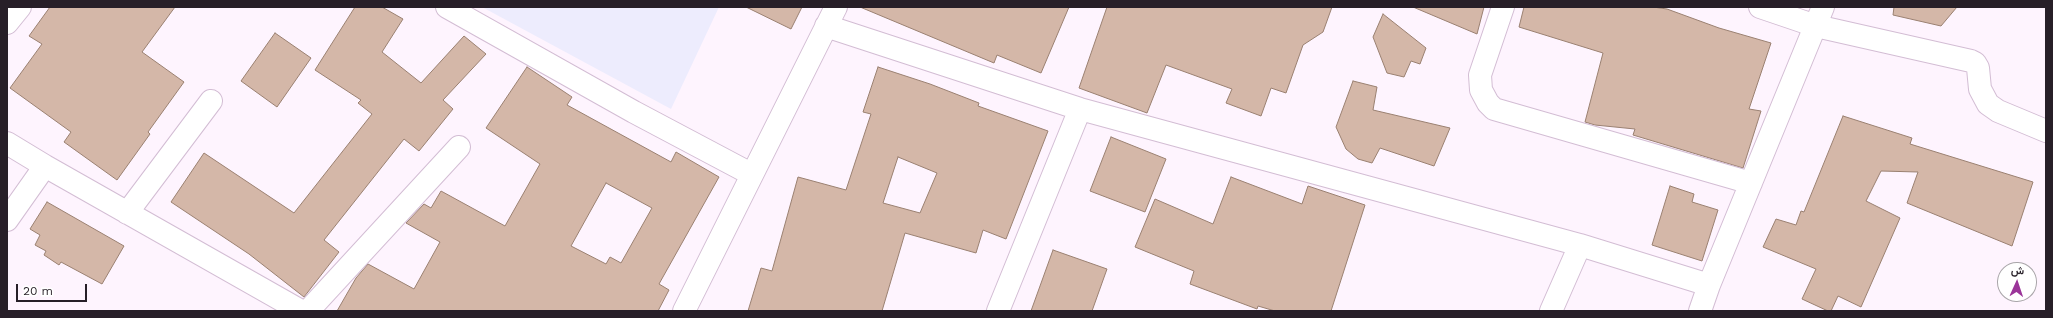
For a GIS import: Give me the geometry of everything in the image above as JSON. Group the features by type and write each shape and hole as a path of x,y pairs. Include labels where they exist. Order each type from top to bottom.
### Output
{"street":[{"path":"7,23 20,7"},
{"path":"447,7 634,112 751,174"},
{"path":"1503,7 1480,75 1481,90 1488,103 1494,109 1751,183"},
{"path":"1760,7 1819,16 1970,61 1978,68 1980,89 1988,104 1998,111 2046,131"},
{"path":"684,311 831,16 1080,109 1580,245 1709,285"},
{"path":"1700,311 1709,285 1819,16"},
{"path":"127,213 211,101"},
{"path":"998,311 1080,109"},
{"path":"7,143 127,213 301,311"},
{"path":"308,311 459,147"},
{"path":"7,220 45,166"},
{"path":"1551,311 1580,245"}],"shaded area":[{"path":"482,7 719,7 671,109"}],"building":[{"path":"50,7 175,7 142,52 184,82 148,132 150,134 117,180 64,142 71,132 10,88 42,44 29,36"},
{"path":"355,7 382,7 403,19 382,52 421,83 464,36 486,54 443,100 453,109 419,151 404,139 324,240 339,252 304,297 249,254 171,202 204,153 294,213 372,114 358,103 361,100 315,70"},
{"path":"746,7 802,7 791,29"},
{"path":"860,7 1069,7 1041,73 997,55 994,63"},
{"path":"1107,7 1332,7 1323,32 1303,45 1286,93 1271,88 1261,116 1226,103 1232,89 1166,65 1147,113 1079,88"},
{"path":"1413,7 1484,7 1477,34"},
{"path":"1524,7 1653,7 1667,9 1719,28 1771,43 1749,109 1761,111 1743,168 1633,135 1635,129 1595,125 1585,122 1603,53 1519,27"},
{"path":"1894,7 1957,7 1941,26 1893,15"},
{"path":"1383,14 1426,48 1420,64 1411,61 1404,77 1387,73 1373,37"},
{"path":"275,33 311,58 277,107 241,81"},
{"path":"527,67 572,97 567,105 671,162 676,152 719,177 659,284 669,290 658,311 337,311 356,278 368,264 414,289 440,242 406,223 424,204 431,208 441,191 505,226 540,164 486,128","holes":["606,183 652,208 621,263 610,257 606,264 571,246"]},
{"path":"878,67 930,84 979,103 978,106 1048,131 1006,239 983,230 976,253 905,233 882,311 748,311 761,268 772,271 798,177 846,190 871,114 863,112","holes":["898,157 937,173 920,213 883,203"]},
{"path":"1353,81 1377,87 1373,110 1450,128 1434,166 1380,148 1372,163 1358,159 1346,149 1336,127"},
{"path":"1843,116 1912,138 1910,144 2033,182 2012,246 1907,203 1918,172 1881,171 1866,201 1900,218 1861,307 1838,296 1831,311 1828,311 1802,299 1816,269 1763,247 1776,219 1796,225 1801,211 1804,212"},
{"path":"1111,137 1166,159 1145,212 1090,191"},
{"path":"1231,177 1302,204 1308,186 1365,205 1331,311 1275,311 1258,306 1257,309 1190,284 1194,271 1135,247 1155,199 1213,224"},
{"path":"1670,186 1694,194 1692,202 1718,210 1702,261 1652,245"},
{"path":"47,202 124,246 102,284 61,262 59,265 44,255 46,251 35,245 40,235 30,229"},
{"path":"1053,250 1107,269 1092,311 1031,311"}]}
